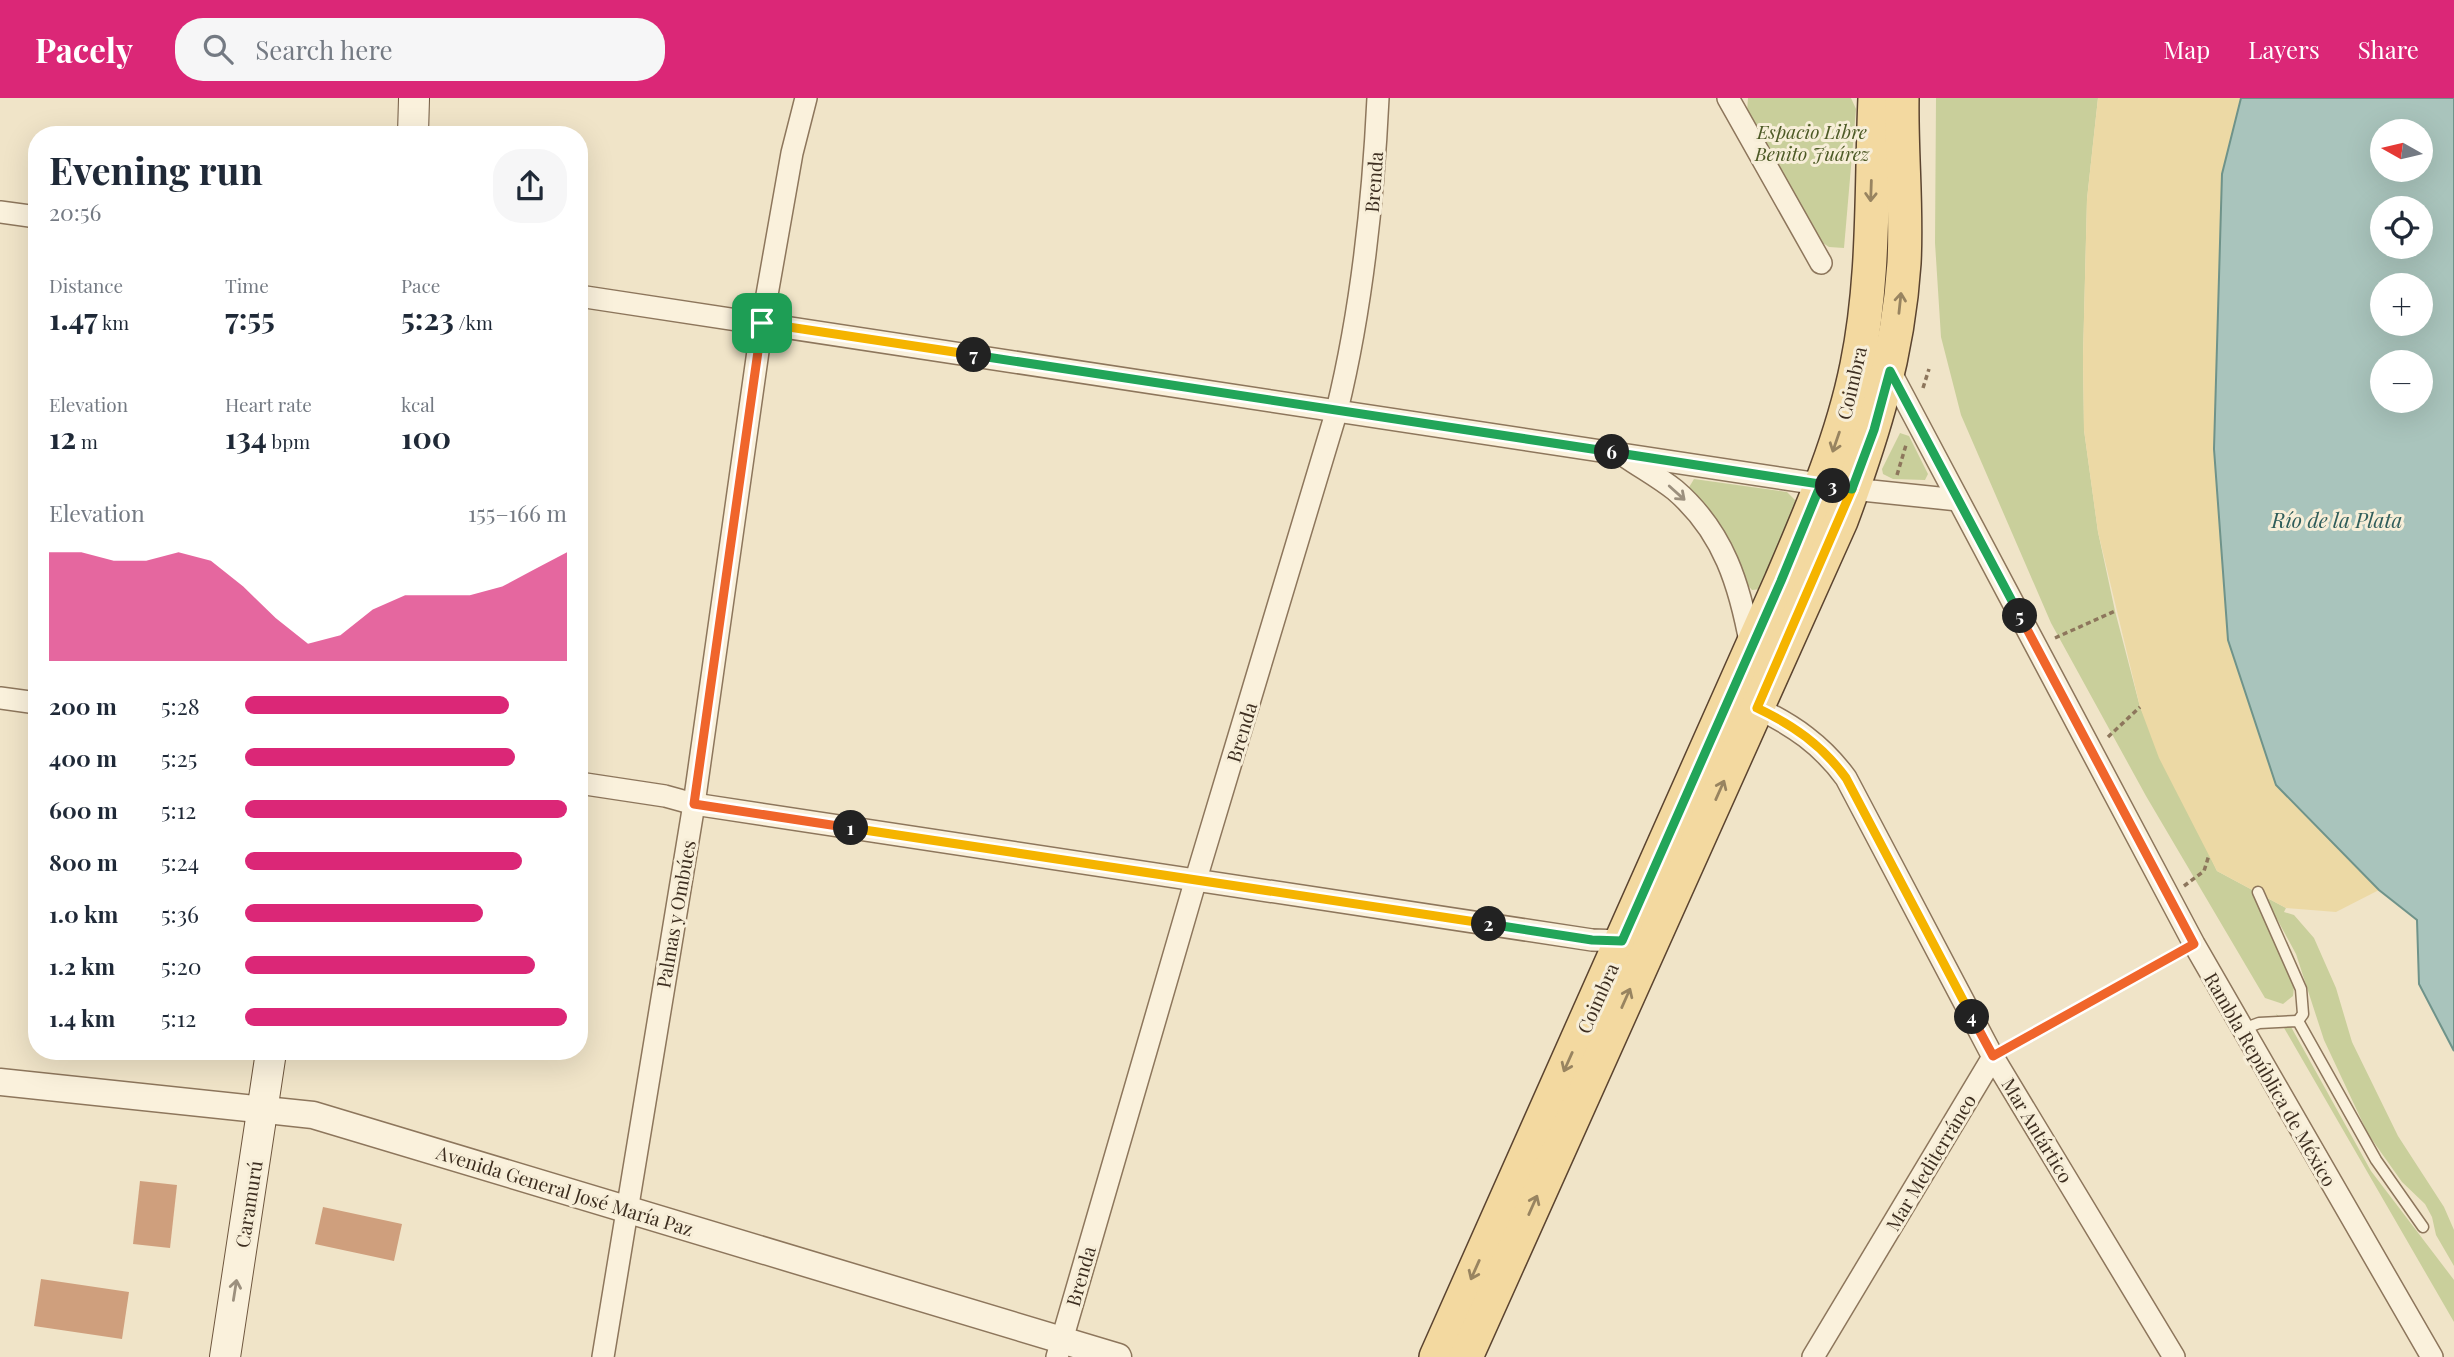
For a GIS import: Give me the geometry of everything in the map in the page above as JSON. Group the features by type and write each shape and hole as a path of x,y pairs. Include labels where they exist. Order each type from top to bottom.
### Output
{"main road":[{"path":"413,126 414,98"},
{"name":"Coimbra","path":"1466,1357 1757,708 1837,486 1843,420 1857,364 1868,279 1875,98"},
{"path":"1890,371 1897,334 1904,261 1902,98"},
{"name":"Coimbra","path":"1436,1357 1751,649 1837,486 1874,430 1890,371"},
{"name":"Caramurú","path":"225,1357 270,1060"}],"street":[{"name":"Palmas y Ombúes","path":"603,1357 694,804 762,323 792,153 806,98"},
{"name":"Brenda","path":"1059,1349 1337,410 1348,366 1370,220 1378,98"},
{"path":"1728,98 1821,263"},
{"path":"0,212 28,216"},
{"path":"588,297 1837,486 1958,500"},
{"name":"Rambla República de México","path":"1890,371 2194,944 2432,1357"},
{"path":"1621,454 1675,490 1709,528 1731,568 1742,599 1751,649"},
{"path":"0,698 28,703"},
{"name":"Mar Antártico","path":"1757,708 1788,722 1811,739 1831,757 1846,778 1993,1056 2174,1357"},
{"path":"588,784 665,796 694,804 1592,940 1622,941"},
{"name":"Mar Mediterráneo","path":"1813,1357 1993,1056"},
{"name":"Avenida General José María Paz","path":"0,1082 313,1115 626,1208 1059,1349 1118,1357"}],"lane":[{"path":"2243,1029 2259,1023 2298,1020 2303,1014 2301,989 2258,892"},
{"path":"2298,1020 2376,1160 2423,1227"}],"path":[{"path":"2047,642 2115,611"},
{"path":"2101,743 2140,707"},
{"path":"2183,888 2204,871 2209,855"},
{"path":"1993,1056 2194,944"}],"green space":[{"name":"Espacio Libre Benito Juárez","path":"1748,98 1851,98 1856,109 1844,248 1829,247 1823,243 1747,112"},
{"path":"1936,98 2098,98 2087,199 2084,430 2098,532 2140,707 2217,871 2286,908 2284,912 2294,915 2314,938 2336,988 2352,1042 2398,1136 2444,1207 2454,1230 2454,1266 2436,1235 2432,1217 2425,1204 2402,1182 2368,1134 2324,1040 2296,954 2277,919 2271,935 2286,957 2294,978 2293,996 2283,1004 2265,998 2146,796 2051,623 1961,415 1941,337 1935,243"},
{"path":"1900,433 1909,436 1928,474 1925,480 1893,479 1883,474 1882,469"},
{"path":"1694,479 1787,492 1798,503 1761,589 1752,590 1746,583 1688,489"},
{"path":"2276,1014 2290,1025 2371,1171 2454,1280 2454,1322"}],"sand":[{"path":"2098,98 2241,98 2222,174 2214,449 2228,640 2276,785 2379,890 2336,912 2286,908 2217,871 2159,758 2140,707 2098,532 2084,430 2087,199"}],"water":[{"name":"Río de la Plata","path":"2241,98 2454,98 2454,1051 2419,984 2417,920 2379,890 2276,785 2228,640 2214,449 2222,174"}],"building":[{"path":"140,1181 177,1185 170,1248 133,1244"},
{"path":"323,1207 402,1224 394,1261 315,1244"},
{"path":"41,1279 129,1292 122,1339 34,1326"}],"route":[{"path":"762,323 694,804 1592,940 1622,941 1821,484 1852,489 1841,521 1757,708 1788,722 1811,739 1831,757 1846,778 1993,1056 2194,944 1890,371 1874,430 1852,489 1788,478 762,323"}]}
